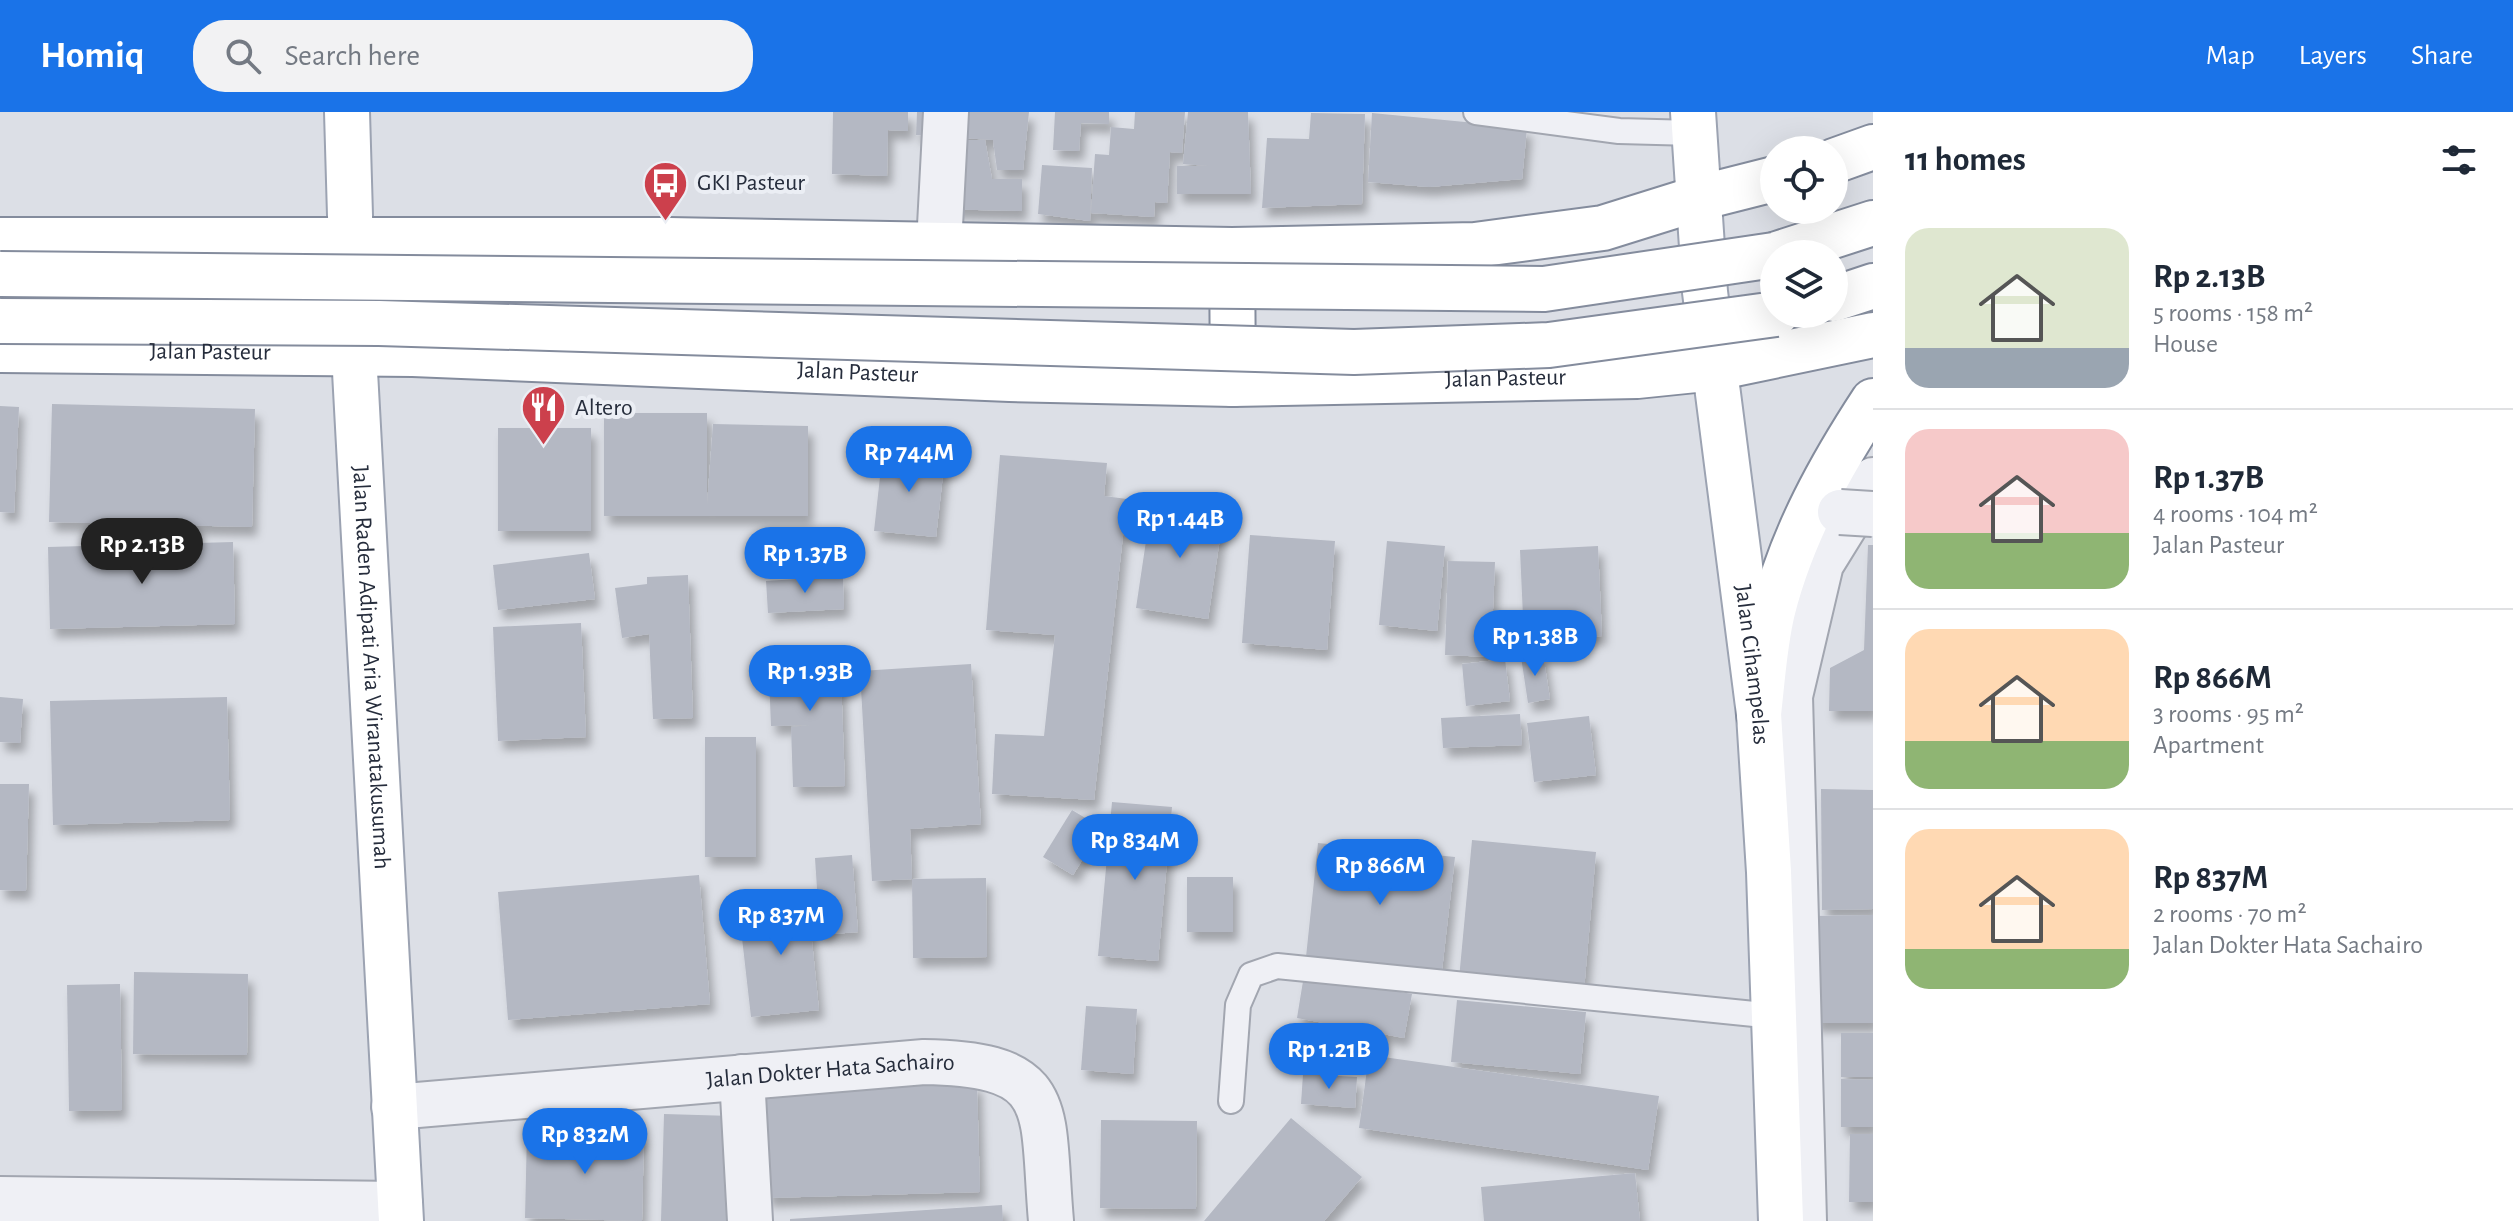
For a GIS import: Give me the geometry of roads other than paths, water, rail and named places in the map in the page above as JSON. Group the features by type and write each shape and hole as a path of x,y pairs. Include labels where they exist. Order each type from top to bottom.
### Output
{"main road":[{"name":"Jalan Raden Adipati Aria Wiranatakusumah","path":"347,112 354,353 400,1213"},
{"name":"Jalan Cihampelas","path":"1693,123 1715,368 1759,714 1781,1221"},
{"path":"1848,156 1873,147"},
{"path":"0,240 349,240 1232,250 1475,245 1603,228 1760,183"},
{"path":"1820,240 1873,223"},
{"path":"1232,250 1233,384"},
{"path":"0,274 1544,289 1760,256"},
{"path":"1848,294 1873,286"},
{"path":"0,321 379,323 1354,352 1549,345 1760,316"},
{"name":"Jalan Pasteur","path":"0,350 354,353 1010,379 1233,384 1617,377 1715,368 1873,335"},
{"path":"1759,714 1773,611 1841,512 1829,470 1873,401"}],"street":[{"path":"939,245 946,112"},
{"path":"1804,1221 1790,696 1821,564 1873,480"},
{"name":"Jalan Dokter Hata Sachairo","path":"394,1107 924,1062 964,1062 999,1070 1025,1084 1041,1109 1051,1221"},
{"path":"742,1077 750,1221"},
{"path":"0,1199 400,1213"}],"lane":[{"path":"1476,112 1619,131 1693,123"},
{"path":"1231,1101 1238,1005 1251,975 1277,966 1774,1016"}],"place":[{"name":"GKI Pasteur","path":"666,222"},
{"name":"Altero","path":"544,447"}]}
